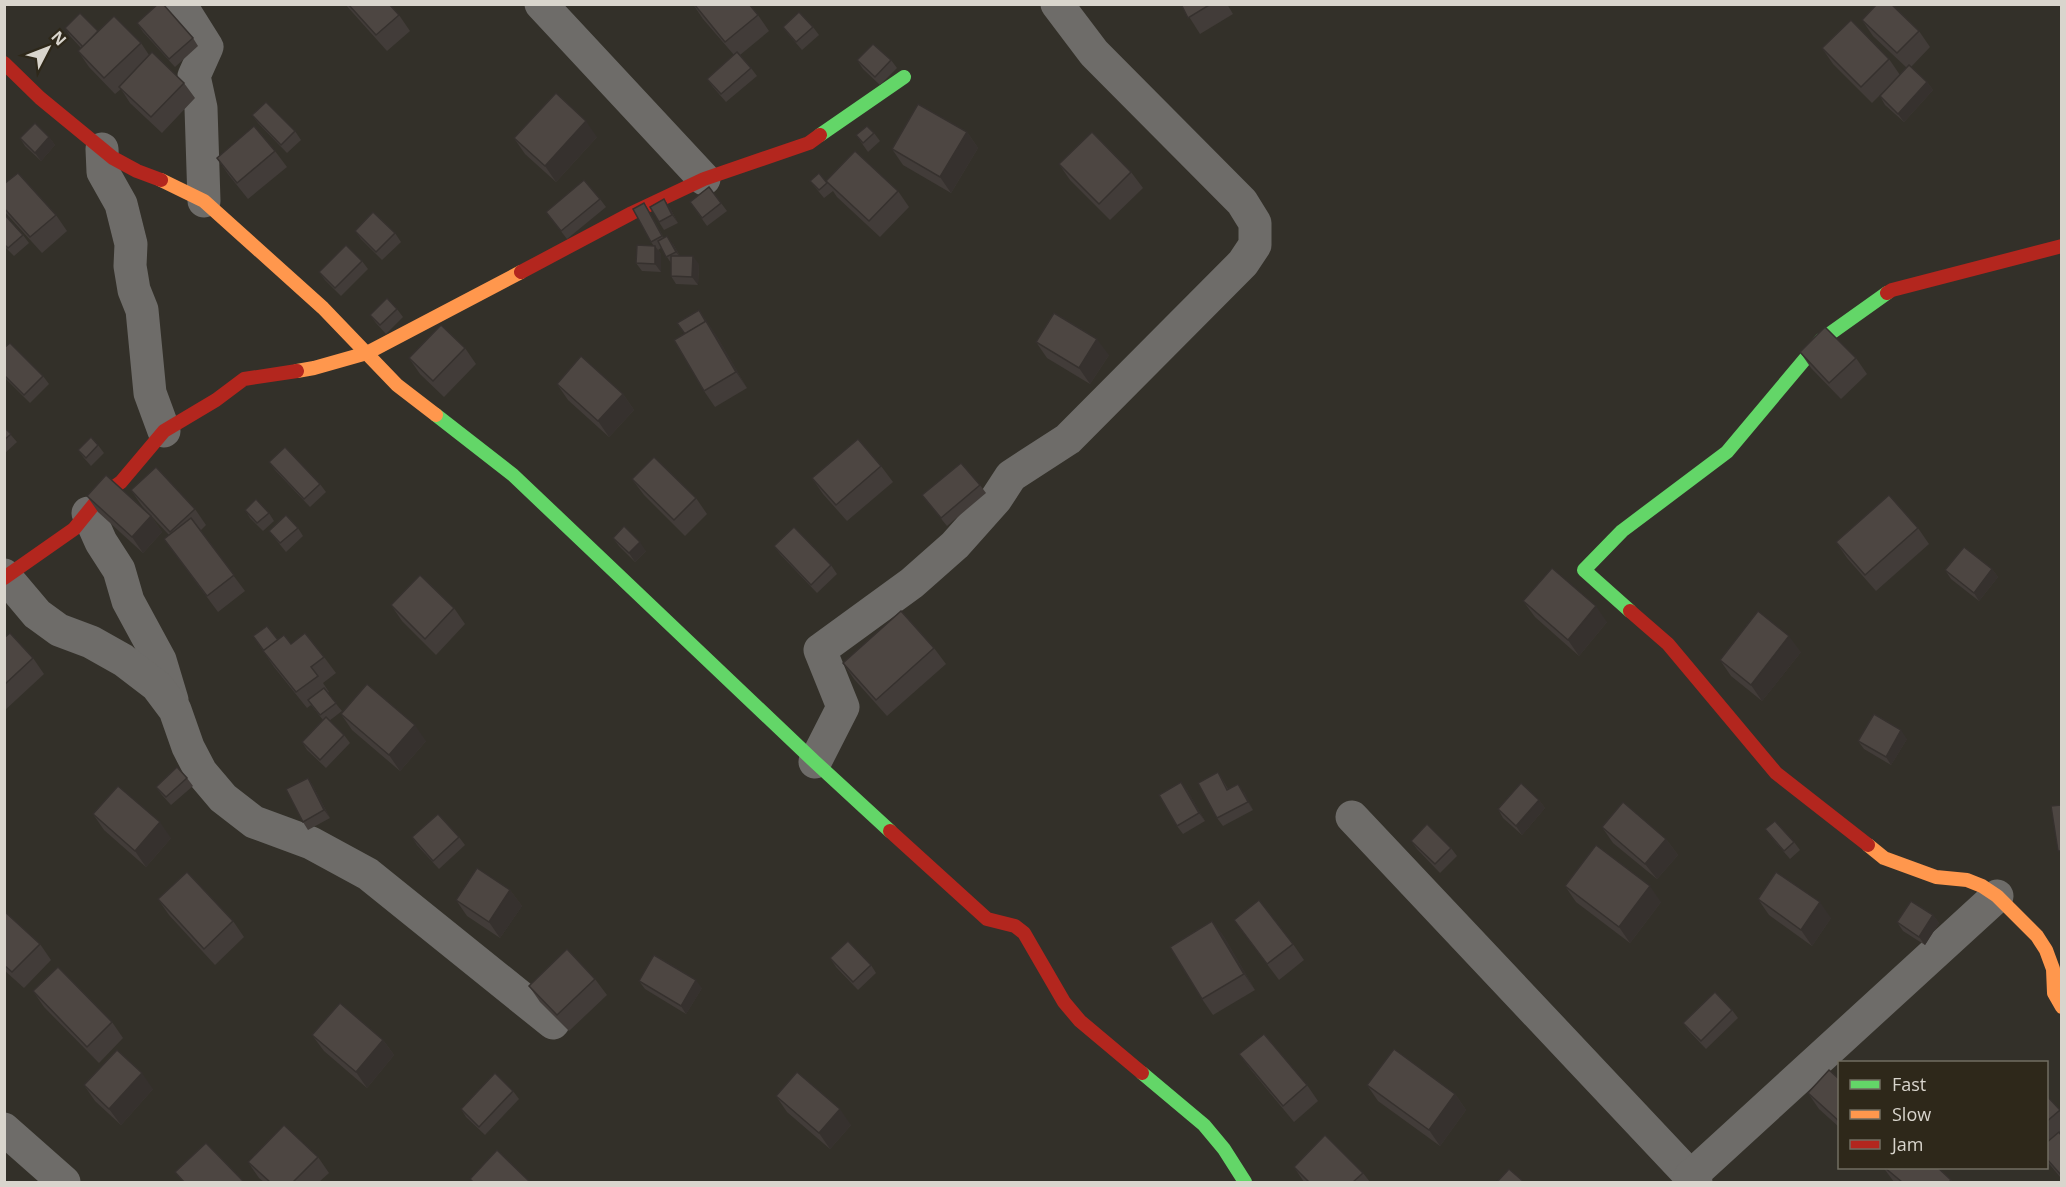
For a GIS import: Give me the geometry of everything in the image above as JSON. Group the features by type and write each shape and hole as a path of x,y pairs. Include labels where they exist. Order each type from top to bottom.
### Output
{"street":[{"path":"180,4 207,47 194,76 201,108 204,201"},
{"path":"541,4 704,179"},
{"path":"815,762 843,707 820,650 912,583 955,545 996,499 1011,476 1068,439 1243,263 1255,245 1255,223 1242,202 1094,53 1057,4"},
{"path":"4,63 40,98 112,158 137,171 171,183 204,201 323,308 397,385 513,475 815,762 987,919 1015,926 1024,933 1064,1002 1080,1021 1204,1125 1224,1149 1245,1182"},
{"path":"175,710 157,686 123,660 91,642 59,630 37,614 5,577 74,529 100,497 121,482 164,431 216,400 244,379 314,368 367,353 632,213 704,179 809,143 904,76"},
{"path":"102,149 103,172 121,204 131,244 130,266 134,290 142,310 150,393 164,431"},
{"path":"2061,246 1892,290 1821,340 1727,452 1622,531 1584,570 1668,644 1776,773 1857,837 1884,858 1936,877 1966,880 1982,886 1997,896 2037,936 2046,950 2053,969 2054,993 2061,1008"},
{"path":"88,513 101,542 118,570 128,601 160,660 188,747 201,772 223,798 254,822 311,843 368,874 553,1023"},
{"path":"1352,817 1693,1180 1997,896"},
{"path":"4,1129 64,1182"}],"building":[{"path":"158,4 163,4 193,38 169,59 137,23"},
{"path":"348,4 389,4 399,15 376,35"},
{"path":"694,4 749,4 758,15 725,42"},
{"path":"1181,4 1211,4 1188,18"},
{"path":"1877,4 1891,4 1919,31 1897,53 1862,20"},
{"path":"799,12 813,27 796,42 783,27"},
{"path":"80,13 98,31 83,47 65,28"},
{"path":"114,16 141,43 104,78 78,51"},
{"path":"1851,20 1889,59 1861,87 1822,48"},
{"path":"873,44 891,60 875,77 857,60"},
{"path":"152,52 184,83 151,117 119,87"},
{"path":"737,52 751,68 721,94 707,79"},
{"path":"1909,65 1927,82 1898,114 1880,96"},
{"path":"556,93 586,121 545,166 514,138"},
{"path":"266,102 295,131 281,145 252,115"},
{"path":"918,104 967,132 940,177 892,149"},
{"path":"35,123 49,137 35,153 20,138"},
{"path":"254,126 275,151 237,183 217,158"},
{"path":"867,126 874,133 863,143 856,135"},
{"path":"1092,132 1131,172 1099,204 1059,164"},
{"path":"855,151 898,191 869,221 826,181"},
{"path":"18,173 56,215 30,237 4,208 4,184"},
{"path":"819,173 827,183 819,190 810,181"},
{"path":"584,180 600,199 561,231 546,212"},
{"path":"709,187 721,203 702,218 690,202"},
{"path":"664,199 672,215 659,222 650,207"},
{"path":"644,203 662,236 651,242 633,209"},
{"path":"373,212 395,233 376,252 355,231"},
{"path":"4,214 23,235 8,248 4,244"},
{"path":"667,236 676,252 666,257 658,241"},
{"path":"346,245 362,261 335,288 319,272"},
{"path":"637,245 655,246 655,264 636,263"},
{"path":"671,256 693,256 692,277 671,276"},
{"path":"387,298 397,309 380,325 370,315"},
{"path":"699,310 706,322 685,334 677,323"},
{"path":"1054,313 1097,339 1079,368 1036,342"},
{"path":"706,321 736,372 704,391 674,340"},
{"path":"441,325 465,348 433,381 409,358"},
{"path":"1825,327 1856,358 1829,383 1800,352"},
{"path":"10,343 43,376 24,395 4,375 4,348"},
{"path":"581,356 623,394 598,421 557,384"},
{"path":"4,427 11,434 4,440"},
{"path":"91,437 98,445 86,458 78,450"},
{"path":"858,439 881,466 836,505 812,478"},
{"path":"285,447 320,484 304,499 269,462"},
{"path":"654,457 696,498 674,520 632,479"},
{"path":"961,463 980,485 941,518 922,495"},
{"path":"156,467 195,509 170,532 131,490"},
{"path":"106,475 151,516 132,537 87,496"},
{"path":"1889,495 1918,528 1865,575 1836,542"},
{"path":"256,499 269,513 257,523 245,510"},
{"path":"286,515 298,528 280,543 269,531"},
{"path":"191,518 234,575 207,596 164,539"},
{"path":"624,526 640,542 629,553 613,538"},
{"path":"794,527 831,565 811,585 774,546"},
{"path":"1964,547 1992,569 1974,593 1945,570"},
{"path":"1552,568 1596,606 1568,640 1523,601"},
{"path":"420,575 454,608 425,639 391,605"},
{"path":"901,611 934,648 876,700 843,663"},
{"path":"1758,611 1789,636 1751,685 1720,660"},
{"path":"267,626 278,640 264,651 253,636"},
{"path":"10,633 33,658 4,685 4,638"},
{"path":"305,633 324,657 311,667 318,676 296,692 263,651 284,635 291,644"},
{"path":"367,684 415,725 389,755 341,714"},
{"path":"324,688 336,703 320,715 308,700"},
{"path":"1874,714 1901,730 1886,757 1858,741"},
{"path":"326,717 344,735 320,760 302,742"},
{"path":"177,767 187,778 166,797 156,787"},
{"path":"1218,772 1227,790 1238,784 1248,802 1217,818 1198,783"},
{"path":"308,778 324,810 303,822 286,789"},
{"path":"1181,782 1199,813 1177,826 1159,795"},
{"path":"1521,783 1539,800 1516,826 1498,809"},
{"path":"118,786 160,822 135,851 93,814"},
{"path":"1623,802 1666,839 1645,864 1602,827"},
{"path":"2061,805 2061,851 2058,851 2051,806"},
{"path":"438,814 459,837 433,861 412,837"},
{"path":"1775,821 1794,842 1784,851 1765,829"},
{"path":"1427,824 1451,848 1435,864 1411,841"},
{"path":"1596,845 1650,886 1619,927 1565,886"},
{"path":"477,868 510,890 489,922 456,900"},
{"path":"187,872 233,921 204,949 158,899"},
{"path":"1776,872 1820,902 1801,930 1758,899"},
{"path":"1259,900 1293,944 1267,964 1234,920"},
{"path":"1911,901 1933,915 1919,937 1897,922"},
{"path":"4,911 40,944 12,972 4,965"},
{"path":"1212,921 1244,974 1202,999 1170,947"},
{"path":"848,941 871,965 853,982 830,958"},
{"path":"567,949 595,979 557,1015 529,986"},
{"path":"654,955 696,980 681,1006 639,981"},
{"path":"58,967 112,1022 87,1047 33,991"},
{"path":"1715,992 1732,1010 1701,1041 1683,1023"},
{"path":"340,1003 383,1040 356,1072 312,1035"},
{"path":"1264,1034 1307,1085 1283,1106 1239,1054"},
{"path":"1394,1049 1455,1094 1429,1130 1367,1085"},
{"path":"117,1050 142,1073 109,1109 84,1085"},
{"path":"1829,1070 1838,1078 1838,1120 1808,1093"},
{"path":"797,1072 840,1109 819,1133 776,1096"},
{"path":"495,1073 513,1091 479,1127 461,1109"},
{"path":"2048,1097 2060,1110 2048,1120"},
{"path":"284,1125 318,1157 293,1182 270,1182 248,1162"},
{"path":"2059,1132 2061,1135 2061,1175 2048,1160 2048,1141"},
{"path":"1325,1135 1363,1173 1353,1182 1309,1182 1294,1167"},
{"path":"206,1143 244,1182 184,1182 175,1172"},
{"path":"497,1150 530,1182 473,1182 470,1179"},
{"path":"1509,1169 1524,1182 1497,1182"},
{"path":"1886,1169 1939,1169 1951,1180 1949,1182 1902,1182"}],"traffic: fast":[{"path":"820,135 904,77"},
{"path":"1630,611 1584,570 1622,531 1727,452 1821,340 1887,293"},
{"path":"436,415 513,475 890,831"},
{"path":"1142,1073 1204,1125 1224,1149 1245,1182"}],"traffic: slow":[{"path":"161,180 204,201 323,308 397,385 436,415"},
{"path":"297,371 367,353 521,272"},
{"path":"1868,845 1884,858 1936,877 1967,880 1997,896 2037,936 2046,950 2053,969 2054,993 2062,1007"}],"traffic: jam":[{"path":"4,63 40,98 113,158 137,171 161,180"},
{"path":"521,272 632,213 704,179 809,143 820,135"},
{"path":"1887,293 2062,246"},
{"path":"4,578 74,529 100,497 121,482 164,431 216,400 244,379 297,371"},
{"path":"1630,611 1668,644 1776,773 1868,845"},
{"path":"890,831 987,919 1015,926 1024,933 1064,1002 1080,1021 1142,1073"}]}
